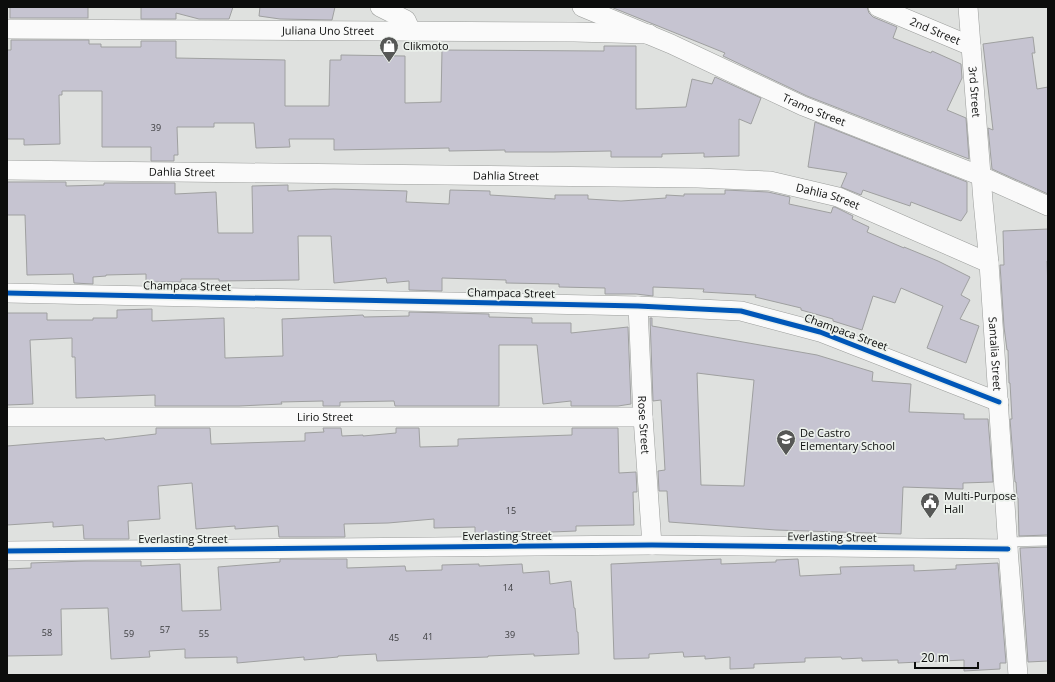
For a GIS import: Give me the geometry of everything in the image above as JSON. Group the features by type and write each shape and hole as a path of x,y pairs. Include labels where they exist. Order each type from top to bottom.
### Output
{"street":[{"path":"380,7 406,20 411,31"},
{"name":"Tramo Street","path":"582,7 650,34 803,106 981,176 1048,206"},
{"name":"2nd Street","path":"878,7 971,46"},
{"name":"3rd Street","path":"968,7 981,176"},
{"name":"Juliana Uno Street","path":"7,29 574,32 650,34"},
{"name":"Dahlia Street","path":"7,170 698,178 770,181 838,197 990,263"},
{"name":"Santalia Street","path":"981,176 990,263 1018,675"},
{"name":"Champaca Street","path":"7,293 638,306 741,311 813,330 999,402"},
{"name":"Rose Street","path":"638,306 643,417 652,544"},
{"name":"Lirio Street","path":"7,417 643,417"},
{"name":"Everlasting Street","path":"7,551 652,544 1008,545"}],"lane":[{"path":"1008,545 1048,540"}],"building":[{"path":"10,7 88,7 88,18 10,18"},
{"path":"141,7 233,7 229,19 199,19 176,13 176,19 141,19"},
{"path":"260,7 335,7 332,20 280,19 259,16"},
{"path":"611,7 867,7 869,13 873,17 897,27 893,38 931,53 932,51 961,64 962,78 947,110 966,118 969,159 807,96 723,56 725,53"},
{"path":"1033,37 1035,53 1032,53 1037,89 1048,87 1048,194 992,169 988,128 993,130 983,44"},
{"path":"11,40 89,40 89,44 101,44 101,47 141,47 141,41 176,41 176,58 285,60 285,106 329,106 330,60 341,60 341,55 405,56 405,103 441,102 442,50 604,51 604,46 636,46 636,109 686,107 692,79 712,84 715,77 761,98 751,124 739,119 739,156 704,157 704,153 662,154 662,157 611,157 611,151 449,151 449,148 334,150 334,139 289,139 290,147 256,148 254,123 214,123 214,127 177,127 178,155 174,155 174,161 151,161 151,147 102,147 102,91 62,91 62,95 59,95 60,144 24,145 24,139 7,139 7,50 11,50"},
{"path":"815,122 967,182 967,212 961,221 911,202 910,206 863,190 861,195 841,187 847,173 808,167"},
{"path":"7,182 66,182 66,186 104,185 104,183 175,183 175,194 216,192 218,233 253,233 252,186 288,185 288,191 334,189 407,191 406,202 449,204 450,190 490,191 490,195 555,199 555,195 588,195 588,199 621,201 666,198 666,195 684,196 684,194 725,194 725,190 768,192 790,197 789,204 831,213 833,207 835,207 853,216 852,219 869,227 867,232 938,261 970,277 961,295 970,300 960,319 979,326 966,363 927,348 943,306 901,288 895,303 873,296 862,330 833,321 833,319 801,310 801,308 755,297 756,295 703,292 704,289 653,287 653,296 636,294 605,294 605,288 559,287 559,284 506,283 506,280 442,278 442,291 409,290 409,281 387,283 386,278 334,283 331,236 298,236 299,280 219,281 219,279 181,279 181,282 146,282 146,274 106,275 93,277 93,284 74,283 73,274 27,275 25,215 7,215"},
{"path":"1048,229 1048,535 1019,536 1018,498 1015,482 1010,419 1012,419 1008,350 1004,327 1000,265 1004,265 1003,231"},
{"path":"152,309 152,321 224,318 225,358 283,356 282,319 363,315 364,317 409,316 409,312 489,314 489,317 532,318 532,323 571,323 571,333 628,327 631,404 618,406 571,406 571,401 543,404 537,345 499,345 499,406 395,406 394,401 340,402 340,406 323,406 323,401 281,402 282,404 239,406 155,406 155,395 76,398 75,357 72,357 72,338 30,340 33,404 7,405 7,313 47,313 47,320 93,320 93,318 117,318 117,310"},
{"name":"De Castro Elementary School","path":"650,318 652,318 652,326 817,355 873,372 872,381 911,384 909,412 964,414 964,419 988,419 993,482 963,483 963,489 903,487 901,534 776,530 669,522 667,491 659,491 658,471 665,470 661,400 653,401","holes":["697,373 754,380 744,486 701,485"]},
{"path":"156,428 210,428 211,444 305,441 305,433 324,432 323,428 341,428 342,436 363,436 396,433 396,428 419,428 420,447 458,446 458,439 572,435 572,428 618,428 619,473 636,472 637,492 633,492 634,525 576,526 576,531 527,533 527,531 475,535 475,527 434,528 434,519 388,523 344,524 345,537 279,537 278,526 235,529 235,526 196,529 192,483 158,486 160,519 128,521 129,539 84,539 83,525 53,527 53,522 7,525 7,446 104,438 105,440 156,434"},
{"path":"1048,547 1048,661 1028,662 1020,548"},
{"path":"280,559 347,559 347,568 405,566 406,571 442,570 442,565 479,564 479,566 522,564 523,573 549,571 550,584 571,581 578,632 579,654 534,656 534,654 377,661 376,654 304,660 304,657 237,663 237,657 185,658 185,649 149,651 150,657 111,659 108,608 61,609 62,655 7,656 7,569 31,568 31,563 85,561 141,561 141,566 180,564 182,611 221,610 218,567 280,562"},
{"path":"721,559 721,564 776,562 776,560 798,559 800,576 841,574 840,567 914,565 914,571 956,569 956,565 998,563 1006,663 1000,663 1000,669 964,671 964,660 898,663 898,660 862,661 862,658 842,659 841,657 805,658 805,662 754,664 754,668 730,669 730,657 705,659 705,656 684,657 683,652 649,654 649,658 614,659 611,564"}],"cycle path":[{"path":"7,293 638,306 741,311 820,332 999,402"},
{"path":"7,551 652,545 1008,549"}],"place":[{"name":"Clikmoto","path":"389,63"},
{"name":"De Castro Elementary School","path":"786,456"},
{"name":"Multi-Purpose Hall","path":"930,519"}]}
